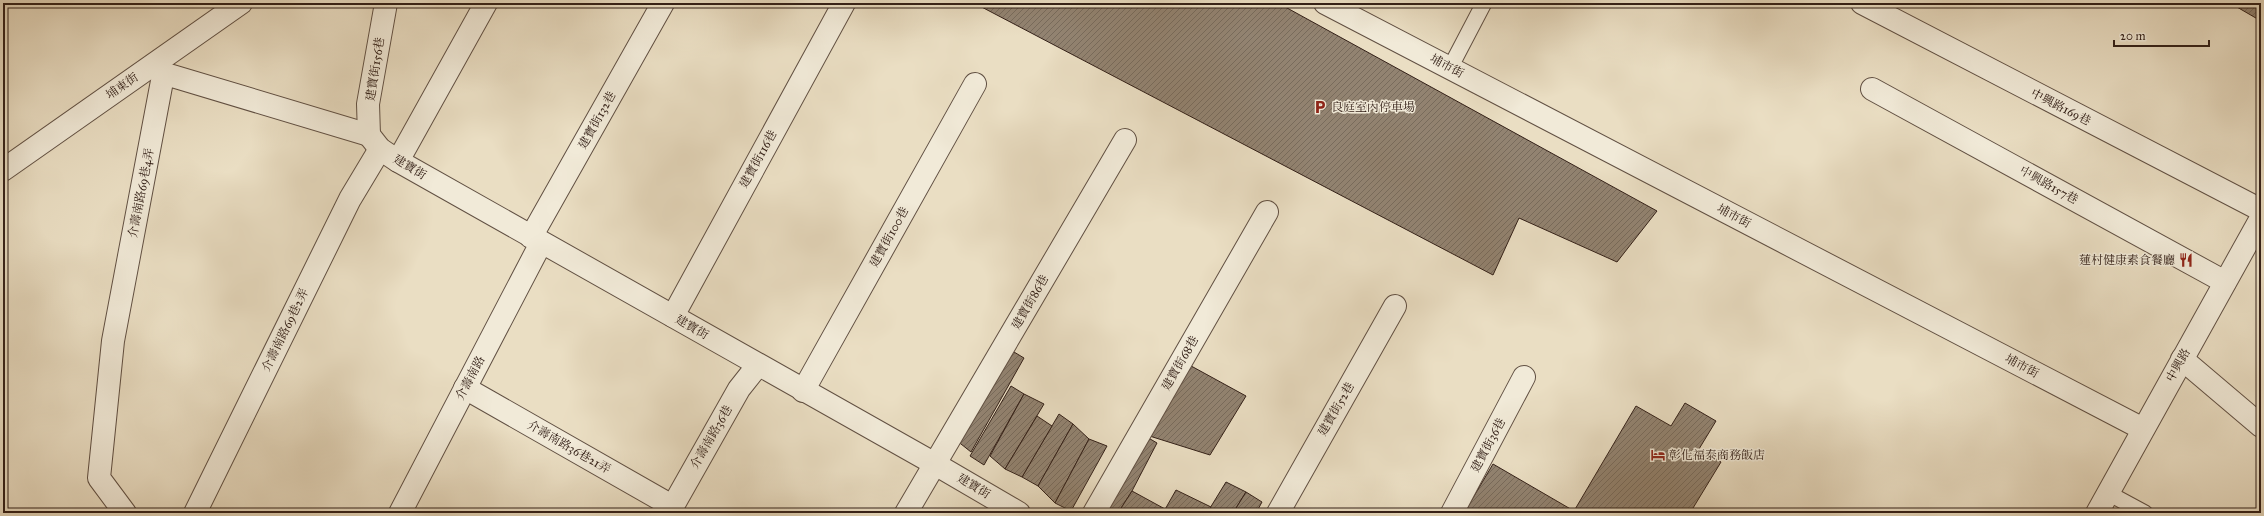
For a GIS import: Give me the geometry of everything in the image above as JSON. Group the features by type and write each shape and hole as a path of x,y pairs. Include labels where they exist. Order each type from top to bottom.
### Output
{"street":[{"name":"埔東街","path":"3,170 241,3"},
{"name":"建寶街156巷","path":"382,149 368,104 386,3"},
{"name":"介壽南路69巷2弄","path":"196,513 350,199 382,149 486,3"},
{"name":"建寶街132巷","path":"536,240 663,3"},
{"name":"建寶街116巷","path":"672,316 844,3"},
{"name":"中興路169巷","path":"1862,3 2261,210"},
{"name":"埔市街","path":"1329,4 2143,429"},
{"name":"介壽南路69巷4弄","path":"125,513 99,478 113,341 162,81 169,75 382,149"},
{"name":"建寶街100巷","path":"803,391 975,84"},
{"name":"中興路157巷","path":"1872,89 2225,282"},
{"name":"建寶街86巷","path":"906,513 1125,140"},
{"name":"建寶街","path":"382,149 536,240 935,464 1019,513"},
{"name":"建寶街68巷","path":"1094,513 1267,212"},
{"name":"中興路","path":"2097,513 2261,218"},
{"name":"介壽南路","path":"400,513 465,388 536,240"},
{"name":"建寶街52巷","path":"1278,513 1395,306"},
{"path":"2182,359 2261,426"},
{"name":"介壽南路36巷","path":"670,510 739,389 758,365"},
{"name":"建寶街36巷","path":"1452,513 1524,378"},
{"name":"介壽南路36巷21弄","path":"465,388 670,510"}],"lane":[{"path":"1450,68 1484,3"},
{"path":"2108,493 2145,513"}],"building":[{"name":"良庭室內停車場","path":"974,3 1278,3 1657,211 1617,262 1519,218 1493,275"},
{"path":"2230,3 2261,3 2261,21"},
{"path":"1004,346 1024,358 971,452 951,436"},
{"path":"1182,361 1246,396 1210,455 1140,433"},
{"path":"1011,386 1024,394 984,465 970,456"},
{"path":"1024,394 1044,404 1005,469 990,456"},
{"name":"彰化福泰商務飯店","path":"1685,403 1716,421 1699,449 1721,462 1690,513 1464,513 1493,464 1574,511 1636,406 1671,426"},
{"path":"1059,414 1073,424 1038,486 1022,477"},
{"path":"1037,416 1052,426 1022,477 1005,469"},
{"path":"1073,424 1089,439 1055,503 1038,486"},
{"path":"1140,433 1157,443 1132,491 1118,513 1094,513"},
{"path":"1089,439 1107,446 1071,511 1055,503"},
{"path":"1226,482 1246,492 1233,513 1207,513"},
{"path":"1176,490 1211,507 1207,513 1163,513"},
{"path":"1132,491 1165,509 1163,513 1118,513"},
{"path":"1246,492 1262,502 1256,513 1233,513"}],"place":[{"name":"良庭室內停車場","path":"1320,107"},
{"name":"蓮村健康素食餐廳","path":"2186,260"},
{"name":"彰化福泰商務飯店","path":"1658,455"}]}
